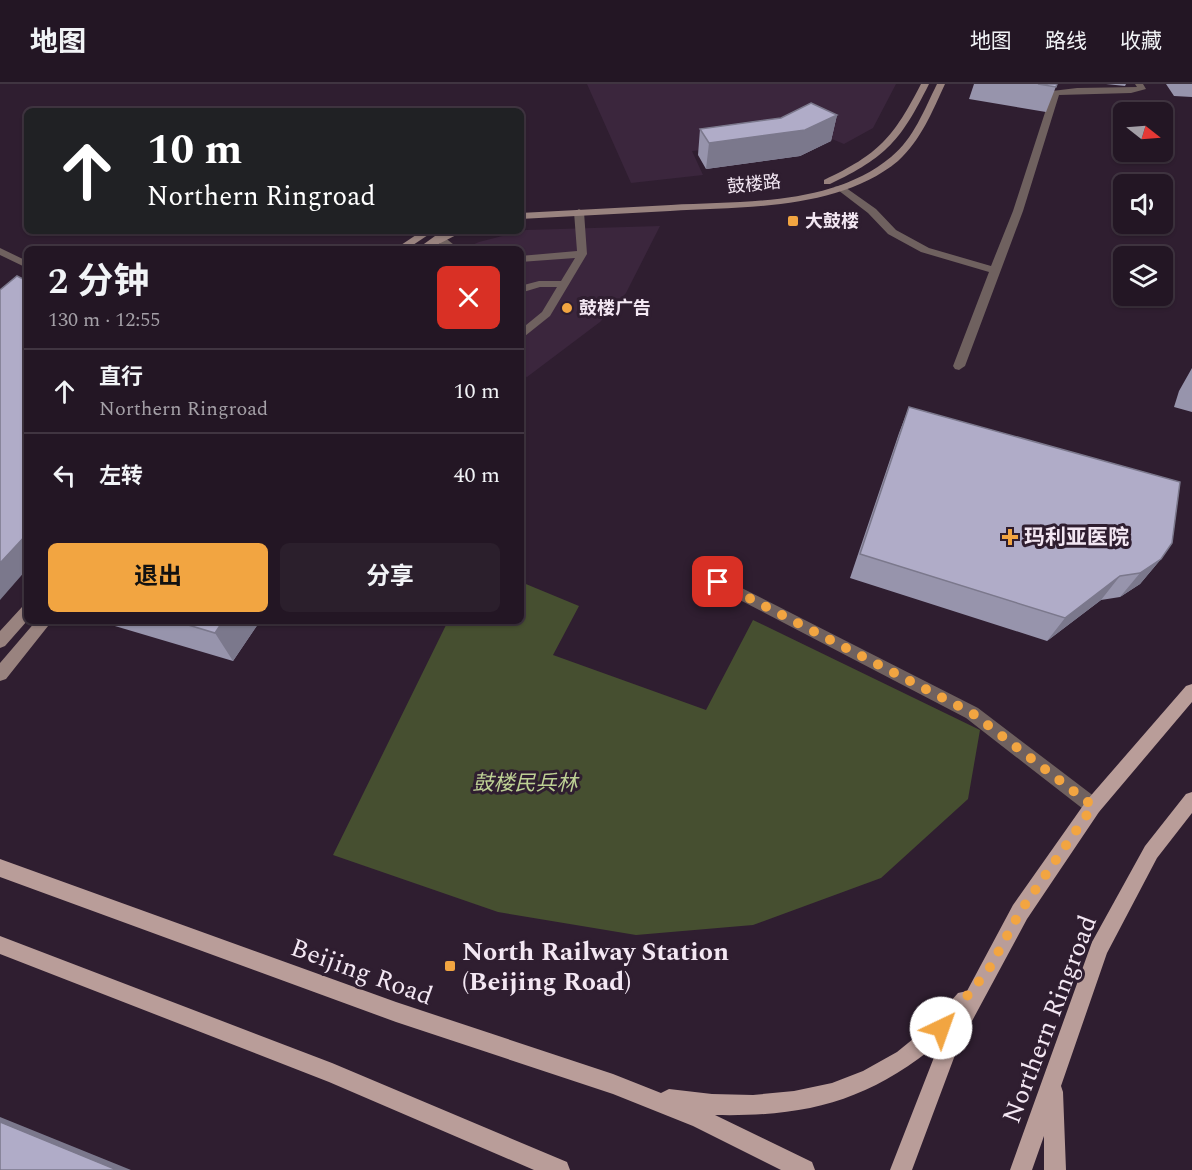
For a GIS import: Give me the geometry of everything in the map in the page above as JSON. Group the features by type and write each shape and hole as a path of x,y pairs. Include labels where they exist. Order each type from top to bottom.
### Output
{"main road":[{"name":"鼓楼路","path":"524,207 558,203 711,198 762,194 825,183 877,156 893,141 925,84"},
{"name":"鼓楼路","path":"524,216 768,203 807,197 839,188 891,162 908,145 919,129 941,84"},
{"path":"405,246 424,234"},
{"path":"427,246 450,234"},
{"path":"0,642 24,614"},
{"path":"0,674 42,624"},
{"path":"901,1170 950,1042 1020,912 1093,806 1192,691"},
{"name":"Northern Ringroad","path":"1021,1170 1100,949 1150,852 1192,800"},
{"name":"Beijing Road","path":"0,868 396,1012 613,1084 699,1118 804,1170"},
{"path":"0,945 332,1073 539,1164 560,1170"},
{"path":"613,1084 712,1106 804,1102 847,1089 889,1069 926,1043 956,1012 989,969"},
{"path":"1053,1077 1055,1170"}],"street":[{"path":"958,366 1022,200 1055,93 1070,90 1121,93 1142,89 1139,84"},
{"path":"839,188 872,211 892,232 925,250 995,270"},
{"path":"524,333 546,314 582,254 579,212"},
{"path":"439,238 450,246"},
{"path":"0,251 24,263"},
{"path":"524,259 582,254"},
{"path":"524,289 539,284 564,284"},
{"path":"718,582 972,713 1093,806"}],"shaded area":[{"path":"587,84 896,84 873,128 844,144 803,127 771,143 692,151 703,175 631,183"},
{"name":"鼓楼广告","path":"660,226 626,293 600,322 527,377 524,376 524,246 470,246 510,234 524,234 526,230"}],"green space":[{"name":"鼓楼民兵林","path":"524,583 579,606 553,655 706,710 753,620 980,730 968,799 881,878 753,925 636,935 498,912 333,855 447,624 524,624"}],"building":[{"path":"1038,84 1057,84 1056,87"},
{"path":"811,103 837,115 805,130 709,143 700,129 781,118"},
{"path":"17,276 24,280 24,537 0,563 0,290"},
{"name":"玛利亚医院","path":"909,407 1180,482 1172,543 1161,559 1140,573 1120,576 1065,618 860,554"},
{"path":"185,624 221,624 215,633"},
{"path":"0,1122 117,1170 0,1170"}],"place":[{"name":"大鼓楼","path":"793,221"},
{"name":"鼓楼广告","path":"567,308"},
{"name":"玛利亚医院","path":"1010,537"},
{"name":"North Railway Station (Beijing Road)","path":"450,966"}],"route":[{"path":"718,582 972,713 1093,806 1020,912 989,969 941,1028"}]}
